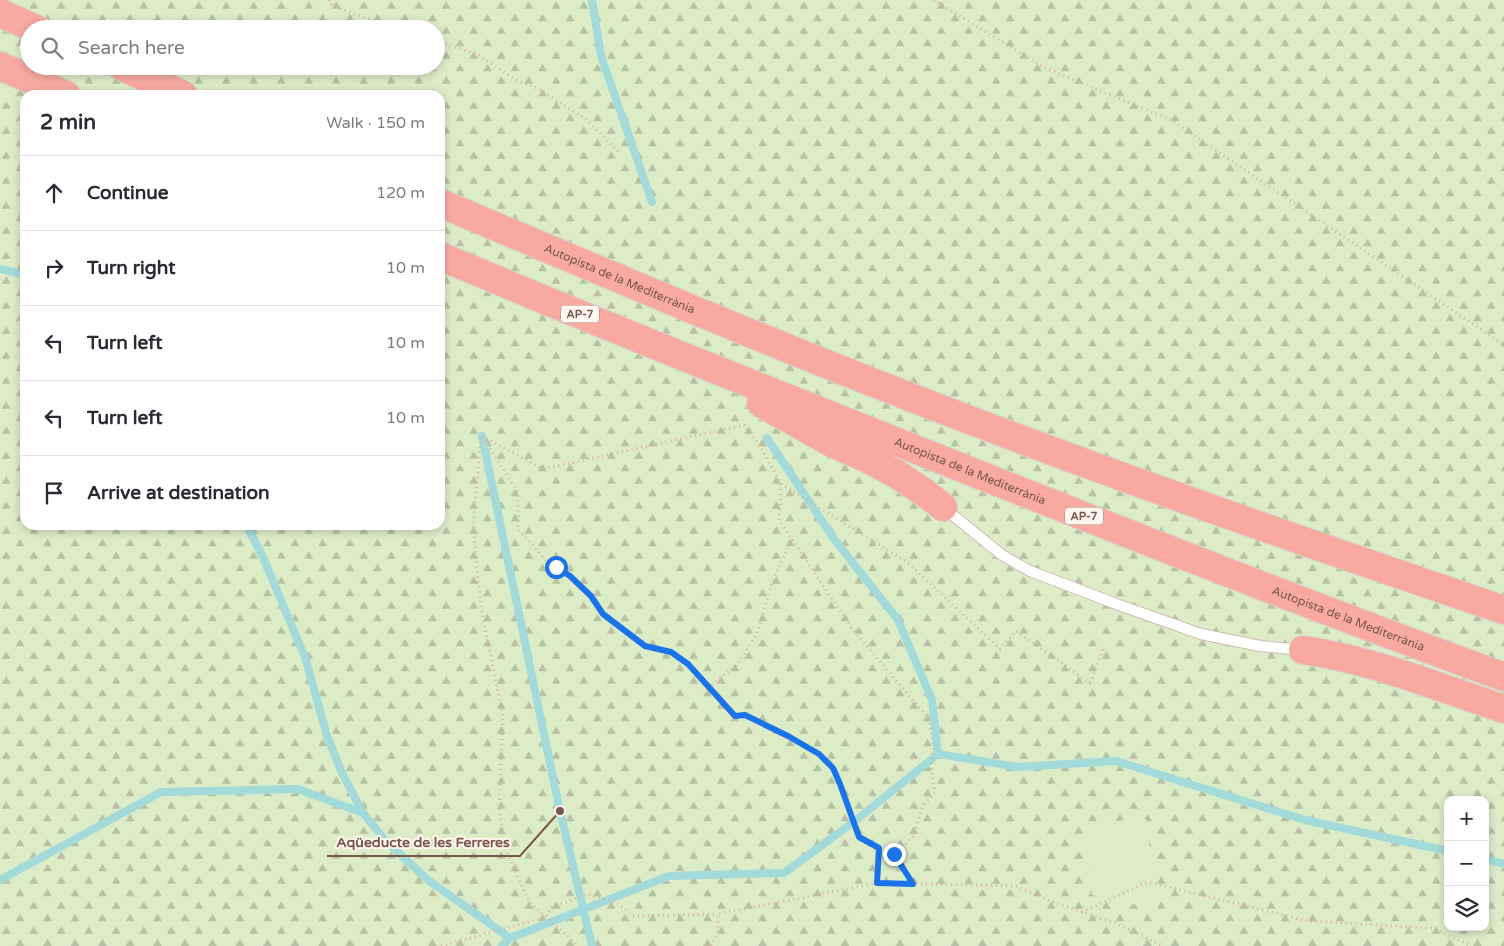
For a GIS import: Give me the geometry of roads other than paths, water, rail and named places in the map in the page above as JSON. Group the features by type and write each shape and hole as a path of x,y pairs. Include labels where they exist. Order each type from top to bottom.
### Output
{"highway":[{"path":"0,13 20,22"},
{"path":"0,66 20,75"},
{"path":"20,75 55,90"},
{"path":"140,75 172,90"},
{"name":"Autopista de la Mediterrània","path":"445,205 583,264 973,421 1180,498 1504,610"},
{"name":"Autopista de la Mediterrània","path":"445,258 666,350 1018,491 1340,617 1504,678"},
{"path":"666,350 832,443 866,458 895,474 943,507"},
{"path":"1304,650 1338,655 1371,664 1504,709"}],"lane":[{"path":"943,507 1002,555 1030,571 1201,634 1260,646 1304,650"}],"waterway":[{"path":"592,0 601,56 652,202"},
{"path":"0,269 20,274"},
{"path":"482,436 560,811 592,946"},
{"path":"767,438 834,539 898,620 932,700 938,754"},
{"path":"249,530 263,557 306,660 327,736 341,771 363,813 385,840 428,880 510,938"},
{"path":"502,946 510,938 669,876 784,873 855,821 938,754 1018,767 1116,761 1305,820 1444,850"},
{"path":"0,880 161,792 298,789 363,813"},
{"path":"1489,860 1504,864"}],"place":[{"name":"Aqüeducte de les Ferreres","path":"560,811"}]}
